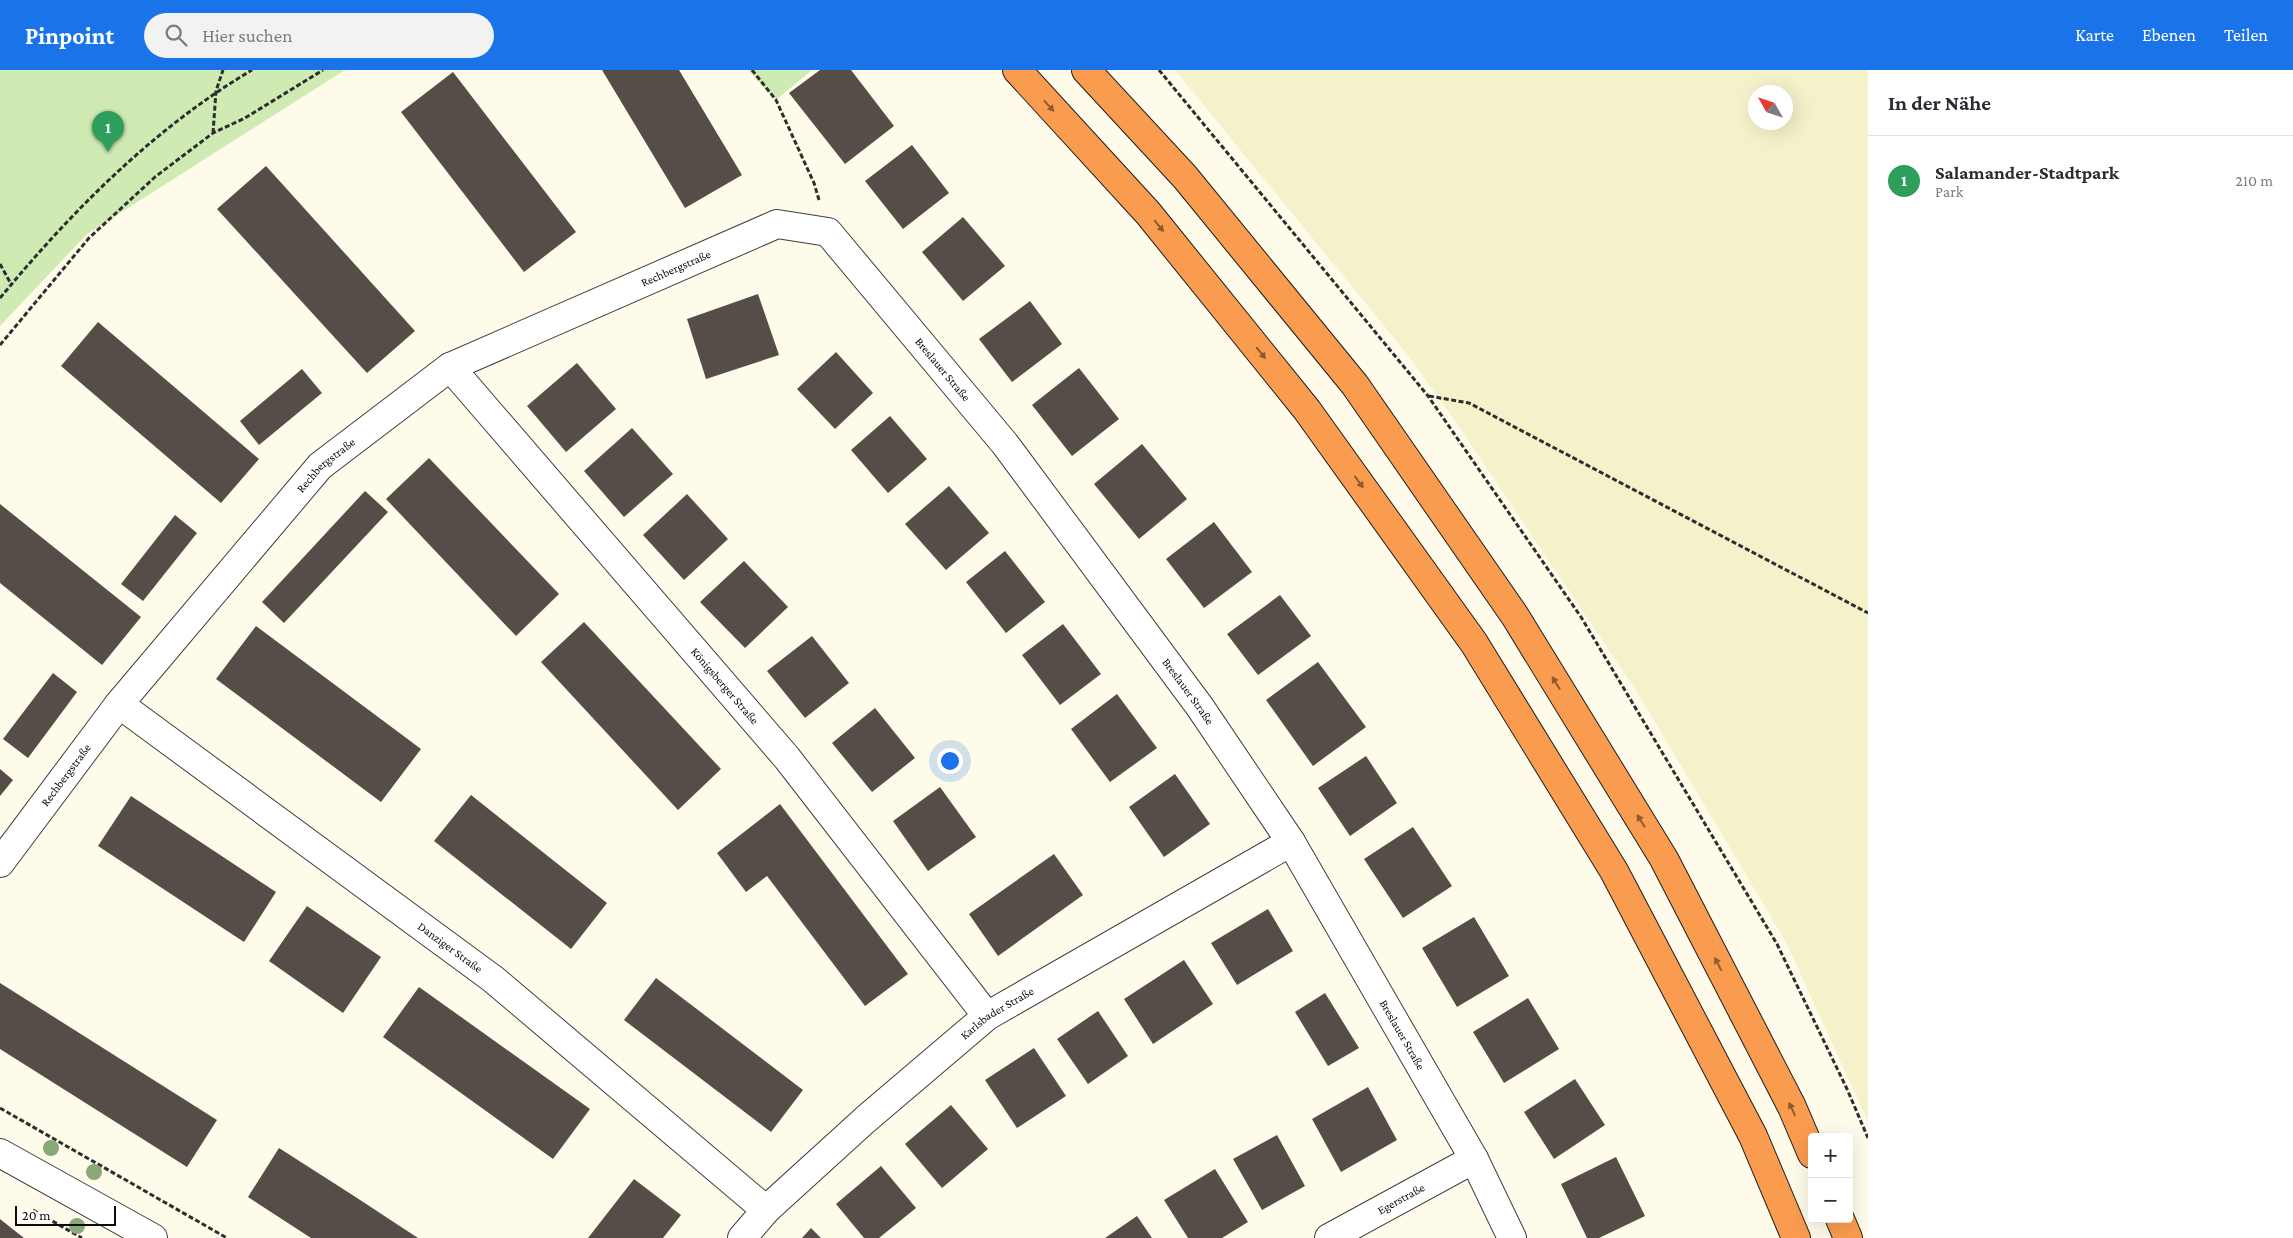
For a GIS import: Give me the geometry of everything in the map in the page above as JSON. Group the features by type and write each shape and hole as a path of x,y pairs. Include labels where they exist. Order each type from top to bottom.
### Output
{"highway":[{"path":"1017,70 1148,213 1308,410 1474,643 1614,871 1753,1136 1796,1238"},
{"path":"1086,70 1185,177 1355,385 1515,616 1664,859 1792,1107 1808,1145"},
{"path":"1842,1223 1848,1238"}],"street":[{"name":"Rechbergstraße","path":"0,864 119,704 320,466 450,367 778,224 828,232"},
{"name":"Breslauer Straße","path":"828,232 1005,444 1200,707 1291,842 1474,1159 1512,1238"},
{"name":"Königsberger Straße","path":"450,367 787,758 987,1016"},
{"name":"Danziger Straße","path":"119,704 493,978 766,1210"},
{"name":"Karlsbader Straße","path":"742,1238 766,1210 866,1118 987,1016 1291,842"},
{"path":"0,1153 153,1238"},
{"name":"Egerstraße","path":"1329,1238 1474,1159"}],"path":[{"path":"213,133 216,91 223,70"},
{"path":"0,298 100,188 157,137 216,91 252,70"},
{"path":"0,345 89,238 155,177 213,133 245,118 323,70"},
{"path":"752,70 776,100 814,183 828,232"},
{"path":"1159,70 1428,396 1581,617 1776,944 1847,1089 1868,1138"},
{"path":"0,264 11,284"},
{"path":"1428,396 1469,403 1868,613"},
{"path":"0,1108 227,1238"},
{"path":"24,1205 82,1238"}],"shaded area":[{"path":"1175,70 1868,70 1868,1122 1786,942 1637,692 1455,421 1408,355"}],"green space":[{"path":"0,70 345,70 87,234 0,326"},
{"path":"748,70 812,70 776,100"}],"building":[{"path":"602,70 679,70 742,175 685,208"},
{"path":"820,70 851,70 894,126 845,164 789,93"},
{"path":"453,72 576,232 524,272 401,112"},
{"path":"912,145 949,193 903,229 865,181"},
{"path":"266,166 415,331 367,373 217,209"},
{"path":"963,217 1005,266 963,301 922,252"},
{"path":"758,294 779,355 706,379 687,319"},
{"path":"1030,301 1062,344 1012,382 979,339"},
{"path":"98,322 259,459 221,503 61,366"},
{"path":"836,352 873,393 835,429 797,389"},
{"path":"577,363 616,409 566,452 527,406"},
{"path":"1079,368 1119,419 1072,456 1032,405"},
{"path":"302,369 322,393 259,445 240,421"},
{"path":"890,416 927,459 888,493 851,450"},
{"path":"632,428 673,474 624,517 584,471"},
{"path":"1142,444 1187,499 1139,539 1094,484"},
{"path":"429,458 559,594 516,636 386,499"},
{"path":"949,486 989,533 946,570 905,524"},
{"path":"365,491 388,512 284,623 262,602"},
{"path":"687,494 728,539 684,580 643,535"},
{"path":"0,504 141,617 102,665 0,583"},
{"path":"175,515 197,533 143,601 121,584"},
{"path":"1214,522 1252,572 1204,608 1166,559"},
{"path":"1005,551 1045,602 1006,633 966,582"},
{"path":"744,561 788,607 745,648 700,602"},
{"path":"1280,595 1311,636 1258,675 1227,634"},
{"path":"584,622 721,769 678,810 541,662"},
{"path":"1063,624 1101,674 1060,705 1022,655"},
{"path":"256,626 421,749 381,802 216,679"},
{"path":"812,636 849,683 805,718 767,671"},
{"path":"1318,662 1366,727 1313,766 1266,700"},
{"path":"53,673 77,692 28,758 3,739"},
{"path":"1117,694 1157,748 1110,782 1071,729"},
{"path":"875,708 915,758 872,792 832,743"},
{"path":"1366,756 1397,803 1350,836 1318,788"},
{"path":"0,769 13,780 0,796"},
{"path":"1175,774 1210,824 1164,857 1129,807"},
{"path":"940,787 976,837 928,871 893,821"},
{"path":"471,795 607,903 571,949 434,841"},
{"path":"131,796 276,892 244,942 98,846"},
{"path":"780,804 908,974 865,1006 767,876 746,892 717,853"},
{"path":"1413,827 1452,886 1403,918 1364,859"},
{"path":"1054,854 1083,895 998,956 969,914"},
{"path":"307,906 381,957 343,1013 269,961"},
{"path":"1268,909 1293,951 1237,985 1211,943"},
{"path":"1474,917 1509,976 1457,1007 1422,948"},
{"path":"1184,960 1213,1004 1153,1044 1124,999"},
{"path":"656,978 803,1090 771,1132 624,1020"},
{"path":"0,983 217,1120 187,1167 0,1049"},
{"path":"419,987 590,1109 553,1159 383,1037"},
{"path":"1325,993 1359,1048 1328,1066 1295,1012"},
{"path":"1528,998 1559,1049 1504,1083 1473,1032"},
{"path":"1098,1011 1128,1056 1088,1084 1057,1039"},
{"path":"1034,1048 1066,1096 1017,1128 985,1080"},
{"path":"1575,1079 1605,1125 1554,1159 1524,1112"},
{"path":"1368,1087 1397,1140 1341,1172 1312,1119"},
{"path":"951,1105 988,1149 942,1188 905,1144"},
{"path":"1277,1135 1305,1186 1262,1210 1233,1159"},
{"path":"279,1148 418,1238 311,1238 248,1197"},
{"path":"1616,1157 1645,1216 1599,1238 1587,1238 1561,1184"},
{"path":"881,1166 916,1208 879,1238 864,1238 836,1204"},
{"path":"1215,1169 1248,1222 1222,1238 1188,1238 1164,1200"},
{"path":"634,1179 681,1215 663,1238 588,1238"},
{"path":"1137,1216 1152,1238 1105,1238"},
{"path":"0,1219 24,1238 0,1238"},
{"path":"811,1228 821,1238 802,1238"}],"place":[{"name":"Salamander-Stadtpark","path":"108,152"}]}
